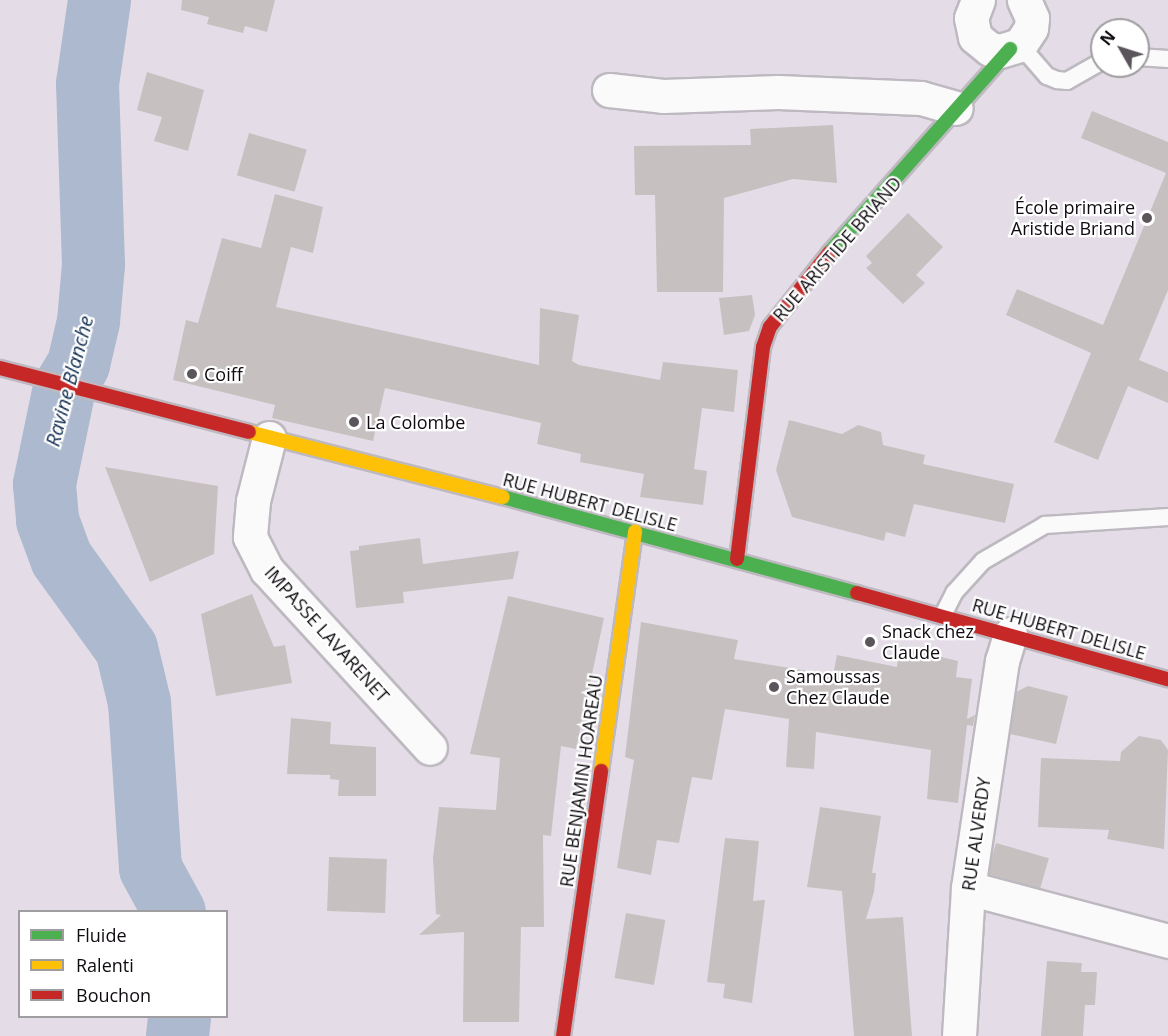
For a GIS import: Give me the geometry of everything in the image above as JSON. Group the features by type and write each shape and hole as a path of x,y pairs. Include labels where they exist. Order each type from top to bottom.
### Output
{"main road":[{"name":"RUE ARISTIDE BRIAND","path":"737,559 764,347 770,327 808,277 956,108 1015,47"},
{"name":"RUE HUBERT DELISLE","path":"0,368 116,400 635,531 1168,679"},
{"name":"RUE BENJAMIN HOAREAU","path":"563,1036 635,531"}],"street":[{"path":"978,0 971,18 975,37 990,49 1015,47"},
{"name":"RUE ARISTIDE BRIAND","path":"1015,47 1031,28 1032,18 1024,0"},
{"path":"609,90 663,96 778,93 921,98 956,108"},
{"name":"IMPASSE LAVARENET","path":"268,438 253,501 250,537 267,570 430,748"},
{"name":"RUE ALVERDY","path":"958,1036 968,888 1002,661 1010,634"},
{"path":"968,888 1168,941"}],"lane":[{"path":"1015,47 1047,76 1058,81 1067,81 1090,68"},
{"path":"1150,58 1168,60"},
{"path":"943,615 954,593 983,561 1045,525 1168,517"}],"building":[{"path":"182,0 275,0 267,32 245,26 243,33 207,24 209,17 181,10"},
{"path":"147,72 204,90 188,151 154,141 162,117 137,110"},
{"path":"1092,111 1168,142 1168,290 1139,360 1168,372 1168,403 1128,386 1098,460 1054,442 1091,353 1006,315 1017,289 1103,325 1166,173 1081,138"},
{"path":"833,125 837,183 793,179 724,198 723,292 657,292 655,195 635,195 634,146 751,145 750,129"},
{"path":"249,133 307,150 295,192 237,175"},
{"path":"275,194 323,207 313,253 291,247 276,307 539,365 540,308 579,315 572,361 579,365 660,380 663,362 738,370 734,412 702,408 694,469 707,471 703,505 640,497 644,474 580,462 581,454 537,444 541,423 385,388 373,441 272,418 275,405 173,380 186,320 198,323 222,238 261,248"},
{"path":"908,213 943,247 916,275 925,283 903,304 866,268 872,263 866,256"},
{"path":"752,295 755,315 749,331 724,335 719,298"},
{"path":"789,420 842,434 858,425 881,432 883,445 925,455 923,464 1014,484 1005,523 914,504 905,537 886,532 884,541 792,517 776,470"},
{"path":"105,467 218,486 214,554 150,582"},
{"path":"420,538 423,564 519,551 513,579 403,592 404,603 356,608 350,551 359,550 359,546"},
{"path":"252,594 274,647 285,645 292,683 216,696 201,614"},
{"path":"508,596 604,618 576,749 561,746 551,836 543,835 544,927 521,927 519,1022 463,1022 464,932 419,935 441,915 436,914 433,858 439,807 496,810 500,758 470,754"},
{"path":"641,622 738,640 734,659 833,675 837,655 897,667 899,647 958,661 956,677 972,679 967,719 975,715 973,726 967,725 958,803 927,799 931,750 816,732 814,769 786,767 789,719 725,709 712,780 692,777 679,843 657,840 651,875 617,868 634,760 625,757"},
{"path":"1028,686 1068,696 1056,744 1010,734 1016,692"},
{"path":"291,718 331,722 330,744 376,747 376,796 338,796 339,780 330,779 330,775 287,774"},
{"path":"1139,736 1161,740 1168,750 1164,849 1107,839 1109,830 1038,827 1041,758 1120,761 1121,752"},
{"path":"820,807 881,816 872,873 876,873 874,892 866,919 903,917 912,1036 854,1036 842,891 807,887"},
{"path":"725,838 759,841 753,901 765,900 752,1003 723,998 725,984 707,982"},
{"path":"996,843 1049,858 1040,889 987,874"},
{"path":"329,857 387,859 385,913 327,911"},
{"path":"626,913 665,920 654,985 615,978"},
{"path":"1047,961 1082,963 1081,972 1097,972 1095,1005 1085,1005 1083,1036 1041,1036"}],"waterway":[{"name":"Ravine Blanche","path":"99,0 87,83 93,264 88,321 78,364 64,387 44,484 47,520 61,558 126,648 139,702 150,868 173,910"},
{"name":"Ravine Blanche","path":"177,1036 179,1018"}],"traffic: fast":[{"path":"829,253 1010,49"},
{"path":"503,497 857,593"}],"traffic: slow":[{"path":"249,432 503,497"},
{"path":"601,771 635,531"}],"traffic: jam":[{"path":"737,559 763,347 770,327 829,253"},
{"path":"0,368 249,432"},
{"path":"857,593 1168,679"},
{"path":"563,1036 601,771"}],"place":[{"name":"École primaire Aristide Briand","path":"1147,218"},
{"name":"Coiff","path":"192,374"},
{"name":"La Colombe","path":"354,422"},
{"name":"Snack chez Claude","path":"870,642"},
{"name":"Samoussas Chez Claude","path":"774,687"}]}
